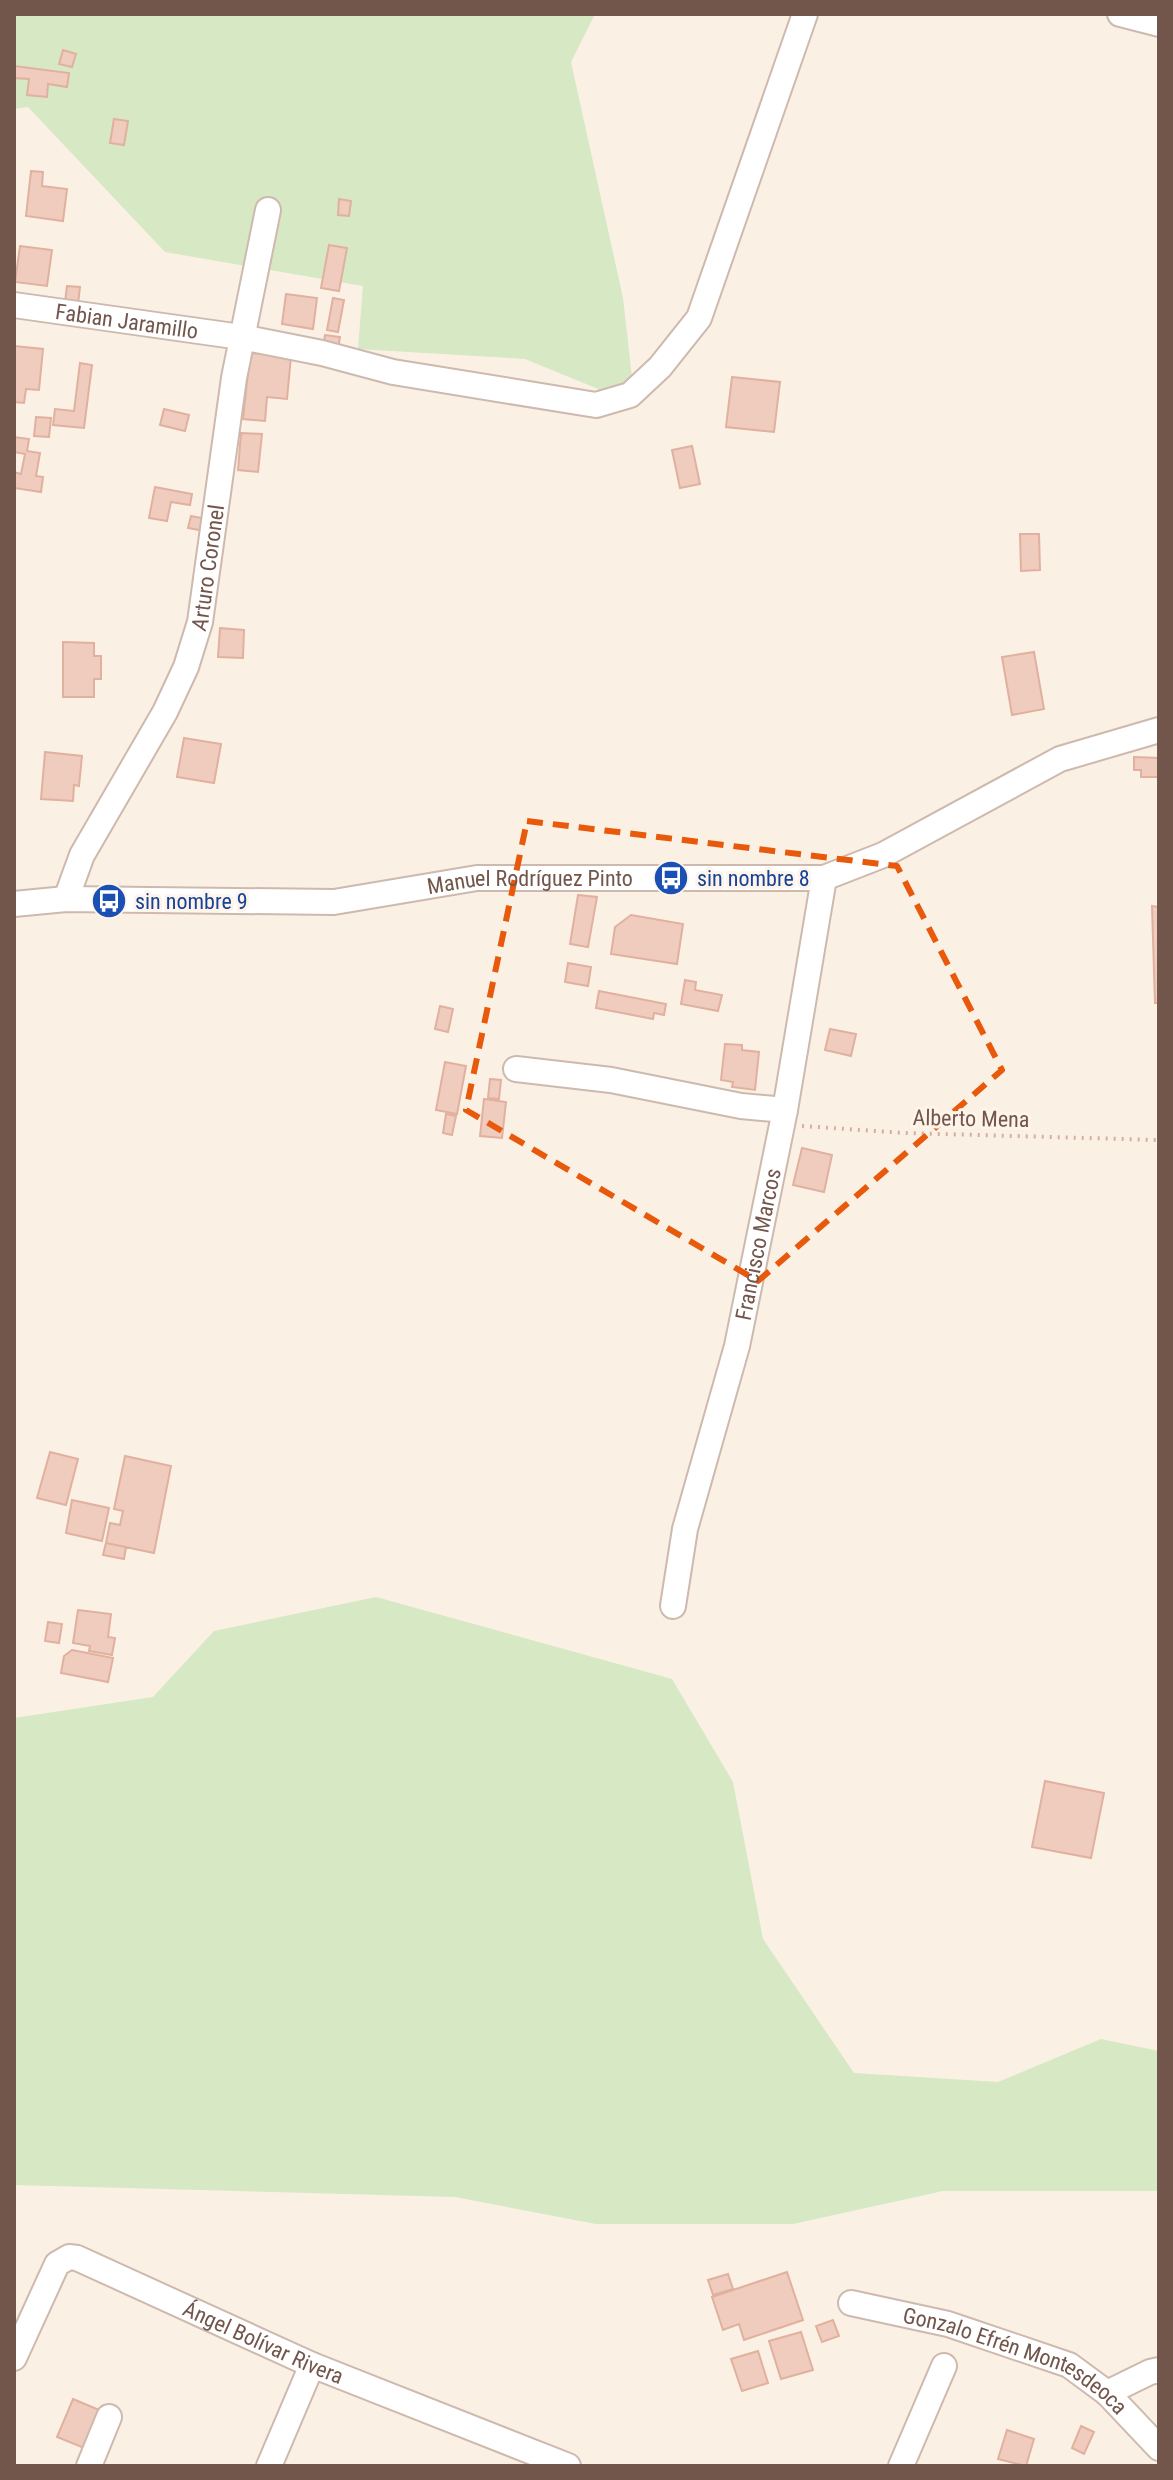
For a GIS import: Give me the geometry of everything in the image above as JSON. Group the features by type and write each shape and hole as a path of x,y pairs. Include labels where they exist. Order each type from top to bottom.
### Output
{"street":[{"name":"Fabian Jaramillo","path":"14,305 241,337 322,353 393,372 596,405 630,395 660,367 699,318 805,14"},
{"path":"1120,14 1159,24"},
{"name":"Arturo Coronel","path":"66,899 82,855 165,712 186,667 200,622 241,337 268,210"},
{"name":"Manuel Rodríguez Pinto","path":"14,904 66,899 334,902 477,878 824,878 883,855 1060,759 1159,730"},
{"name":"Francisco Marcos","path":"673,1606 685,1529 737,1346 783,1118 824,878"},
{"path":"516,1069 611,1080 741,1106 783,1118"},
{"name":"Ángel Bolívar Rivera","path":"14,2358 57,2264 69,2257 77,2258 312,2365 567,2466"},
{"name":"Gonzalo Efrén Montesdeoca","path":"851,2303 948,2324 1069,2365 1107,2393 1159,2448"},
{"path":"269,2466 312,2365"},
{"path":"901,2466 944,2366"},
{"path":"1107,2393 1159,2370"},
{"path":"89,2466 109,2417"}],"path":[{"name":"Alberto Mena","path":"783,1118 905,1133 1159,1140"}],"highlighted area":[{"path":"527,821 897,866 1002,1070 758,1281 466,1110"}],"green space":[{"path":"14,14 595,14 571,62 623,298 635,404 525,359 358,349 363,286 165,252 28,107 14,109"},
{"path":"376,1597 672,1679 733,1782 763,1939 854,2073 998,2082 1101,2039 1159,2051 1159,2191 943,2191 793,2224 596,2224 455,2197 14,2185 14,1718 153,1697 214,1631"}],"building":[{"path":"63,50 76,54 72,67 59,64"},
{"path":"14,66 69,73 67,87 48,84 47,97 27,95 29,79 14,78"},
{"path":"114,119 128,121 124,145 110,143"},
{"path":"31,171 43,172 42,186 67,189 63,221 26,216"},
{"path":"339,199 351,201 349,216 338,215"},
{"path":"329,245 347,248 339,291 321,288"},
{"path":"20,246 52,250 47,286 15,282"},
{"path":"67,286 80,287 78,304 65,302"},
{"path":"286,294 317,298 313,329 282,324"},
{"path":"333,298 344,300 338,332 327,330"},
{"path":"325,335 340,337 338,349 323,347"},
{"path":"14,346 43,349 39,390 26,389 24,403 14,402"},
{"path":"250,353 291,356 287,399 267,397 265,421 243,419"},
{"path":"80,363 92,365 84,428 53,425 55,409 74,411"},
{"path":"732,377 780,382 774,432 726,427"},
{"path":"164,409 189,415 185,431 160,425"},
{"path":"36,417 51,418 49,437 34,436"},
{"path":"241,433 262,434 258,472 238,470"},
{"path":"14,437 29,439 27,451 40,453 36,476 43,477 41,492 14,488 14,472 21,474 25,454 14,452"},
{"path":"692,446 700,484 680,488 672,450"},
{"path":"155,487 192,494 190,505 171,502 167,521 149,518"},
{"path":"191,516 212,520 210,532 188,528"},
{"path":"1020,534 1039,534 1040,570 1021,571"},
{"path":"220,628 244,630 243,658 218,657"},
{"path":"63,642 94,643 94,656 101,656 101,679 94,679 94,697 63,697"},
{"path":"1034,652 1044,709 1012,715 1002,657"},
{"path":"184,738 221,744 214,783 177,777"},
{"path":"45,752 82,756 79,786 74,785 73,801 41,799"},
{"path":"1134,757 1159,758 1159,777 1141,777 1141,770 1134,770"},
{"path":"578,895 597,897 588,947 570,944"},
{"path":"1152,906 1159,907 1159,1003 1155,1003"},
{"path":"631,915 683,924 677,964 611,954 615,927"},
{"path":"568,963 591,967 588,986 565,982"},
{"path":"685,980 696,982 695,990 722,995 718,1011 681,1004"},
{"path":"599,991 666,1004 664,1015 654,1013 653,1019 596,1008"},
{"path":"440,1006 453,1009 448,1032 435,1029"},
{"path":"830,1029 856,1034 851,1056 825,1050"},
{"path":"725,1044 742,1045 742,1050 759,1052 755,1090 732,1087 733,1082 721,1080"},
{"path":"445,1062 466,1066 457,1114 436,1110"},
{"path":"490,1079 501,1080 499,1099 488,1098"},
{"path":"484,1099 506,1102 502,1138 480,1136"},
{"path":"446,1114 456,1116 452,1135 443,1133"},
{"path":"802,1148 832,1155 824,1192 793,1185"},
{"path":"50,1452 78,1459 66,1505 37,1498"},
{"path":"125,1456 171,1466 154,1553 106,1543 110,1523 120,1525 123,1511 114,1509"},
{"path":"72,1500 109,1508 102,1541 66,1533"},
{"path":"106,1543 126,1547 124,1559 103,1555"},
{"path":"78,1610 111,1614 108,1637 115,1638 112,1655 89,1651 90,1646 73,1643"},
{"path":"48,1622 62,1624 59,1643 45,1641"},
{"path":"72,1650 113,1658 108,1682 61,1673 64,1656"},
{"path":"1045,1781 1104,1793 1091,1858 1032,1847"},
{"path":"787,2272 803,2320 744,2340 739,2324 723,2330 712,2297"},
{"path":"728,2274 733,2289 713,2295 708,2280"},
{"path":"833,2320 839,2336 822,2342 816,2326"},
{"path":"801,2332 813,2370 781,2379 769,2341"},
{"path":"758,2351 768,2383 742,2391 731,2359"},
{"path":"73,2399 104,2412 89,2450 57,2437"},
{"path":"1081,2426 1094,2432 1084,2454 1072,2448"},
{"path":"1007,2430 1034,2439 1026,2466 998,2459"}],"place":[{"name":"sin nombre 8","path":"671,878"},
{"name":"sin nombre 9","path":"109,901"}]}
